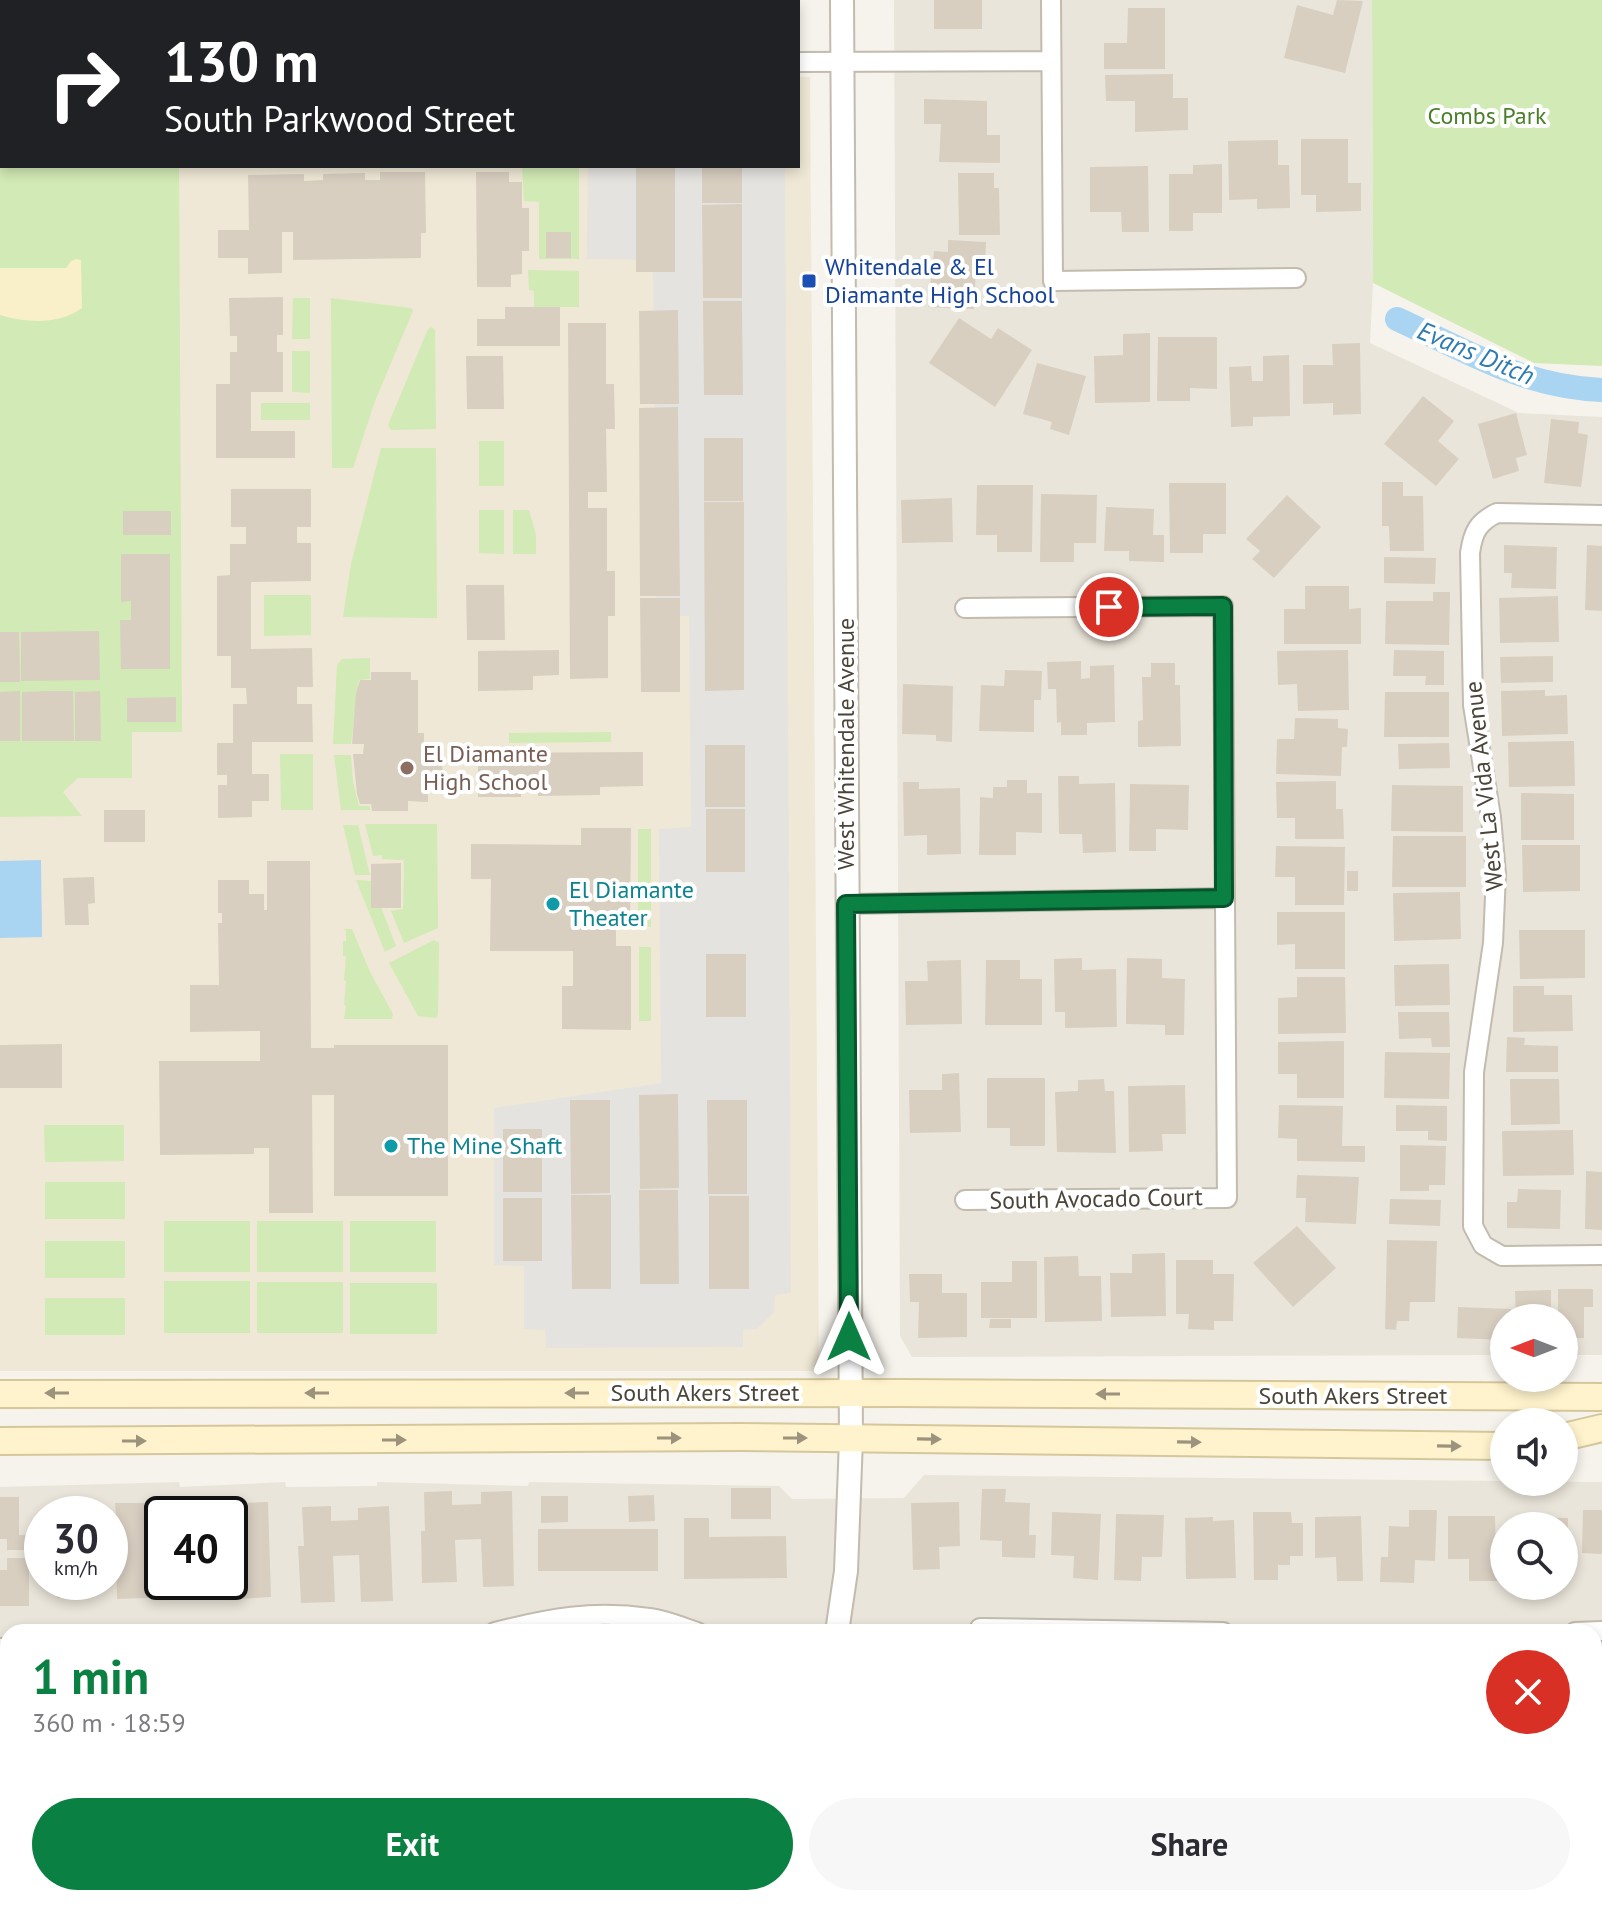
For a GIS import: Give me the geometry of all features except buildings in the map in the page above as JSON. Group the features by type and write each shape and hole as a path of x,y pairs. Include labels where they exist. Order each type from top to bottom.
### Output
{"main road":[{"name":"South Akers Street","path":"0,1394 851,1393 1602,1397"},
{"path":"1578,1434 1602,1428"},
{"name":"South Akers Street","path":"0,1441 851,1439 1490,1446"},
{"path":"1578,1447 1602,1447"}],"street":[{"name":"West Whitendale Avenue","path":"838,1624 846,1571 851,1439 842,0"},
{"path":"1051,0 1053,281 1296,278"},
{"path":"800,62 1051,61"},
{"name":"West La Vida Avenue","path":"1602,515 1507,511 1484,520 1475,529 1470,553 1473,705 1491,817 1496,874 1493,943 1477,1041 1474,1087 1472,1215 1475,1232 1483,1245 1506,1257 1602,1255"},
{"path":"846,904 1224,898 1223,606 965,608"},
{"name":"South Avocado Court","path":"965,1200 1227,1198 1224,898"},
{"path":"525,1624 548,1618 591,1614 652,1618 671,1624"}],"shaded area":[{"path":"894,0 1372,0 1373,283 1370,343 1519,413 1602,417 1602,1355 1578,1355 1578,1304 1490,1304 1490,1355 912,1357 900,1336"},
{"name":"El Diamante High School","path":"800,77 810,77 819,1371 0,1371 0,168 800,168"},
{"path":"588,168 785,168 791,1293 775,1295 774,1312 757,1329 743,1330 743,1347 546,1348 545,1330 524,1329 524,1266 494,1265 494,1108 661,1083 659,829 691,827 689,616 656,616 653,260 587,259"},
{"path":"924,1475 1490,1481 1490,1496 1578,1496 1578,1482 1602,1482 1602,1624 0,1624 0,1487 179,1482 180,1487 285,1482 286,1487 377,1486 377,1482 528,1486 529,1482 779,1486 792,1499 904,1498"}],"green space":[{"name":"Combs Park","path":"1372,0 1602,0 1602,366 1534,363 1373,283"},
{"path":"0,168 179,168 182,732 132,732 132,778 78,778 63,792 82,816 0,817"},
{"path":"522,168 579,168 579,259 539,259 539,202 524,201"},
{"path":"528,270 579,271 579,307 534,307 534,291 529,290"},
{"path":"293,298 310,298 310,339 292,339"},
{"path":"331,298 411,308 413,311 375,401 353,468 332,468"},
{"path":"432,327 435,330 436,429 391,430 388,425 428,329"},
{"path":"292,351 310,351 310,393 292,392"},
{"path":"261,403 310,403 310,420 261,420"},
{"path":"479,441 504,441 504,486 479,486"},
{"path":"381,448 436,448 437,618 343,617 351,564"},
{"path":"479,510 504,510 504,554 479,553"},
{"path":"513,510 529,510 536,535 536,554 513,554"},
{"path":"264,595 311,595 311,635 264,636"},
{"path":"370,658 370,679 359,680 351,744 333,744 337,665 342,659"},
{"path":"611,732 611,742 509,743 509,733"},
{"path":"280,754 313,754 313,810 281,810"},
{"path":"334,755 351,755 359,806 370,806 370,810 341,810"},
{"path":"365,824 437,824 438,928 404,943 391,911 403,909 404,860 373,856"},
{"path":"343,825 358,825 370,875 355,875"},
{"path":"638,829 651,829 651,927 638,927"},
{"path":"356,880 371,881 396,946 385,952"},
{"path":"343,929 352,929 370,972 393,1014 392,1019 344,1019 346,956 343,956 343,941 346,941 346,931"},
{"path":"434,940 439,943 436,1018 418,1016 389,963"},
{"path":"639,947 651,947 651,1021 639,1021"},
{"path":"44,1125 124,1125 124,1161 45,1162"},
{"path":"45,1182 125,1182 125,1219 45,1219"},
{"path":"164,1221 250,1221 250,1272 164,1272"},
{"path":"257,1221 343,1221 343,1272 257,1272"},
{"path":"350,1221 436,1221 436,1272 350,1272"},
{"path":"45,1241 125,1241 125,1278 45,1278"},
{"path":"164,1281 250,1281 250,1333 164,1333"},
{"path":"257,1282 343,1282 343,1333 257,1333"},
{"path":"350,1283 437,1283 437,1334 350,1334"},
{"path":"45,1298 125,1298 125,1335 45,1335"}],"sand":[{"path":"76,259 81,260 82,308 73,314 42,321 0,315 0,268 66,268"}],"water":[{"path":"41,860 42,937 0,938 0,861"}],"waterway":[{"name":"Evans Ditch","path":"1397,319 1521,375 1602,390"}],"place":[{"name":"Whitendale & El Diamante High School","path":"809,281"},
{"name":"El Diamante High School","path":"407,768"},
{"name":"El Diamante Theater","path":"553,904"},
{"name":"The Mine Shaft","path":"391,1146"}],"route":[{"path":"849,1337 846,904 1224,898 1223,606 1109,607"}]}
